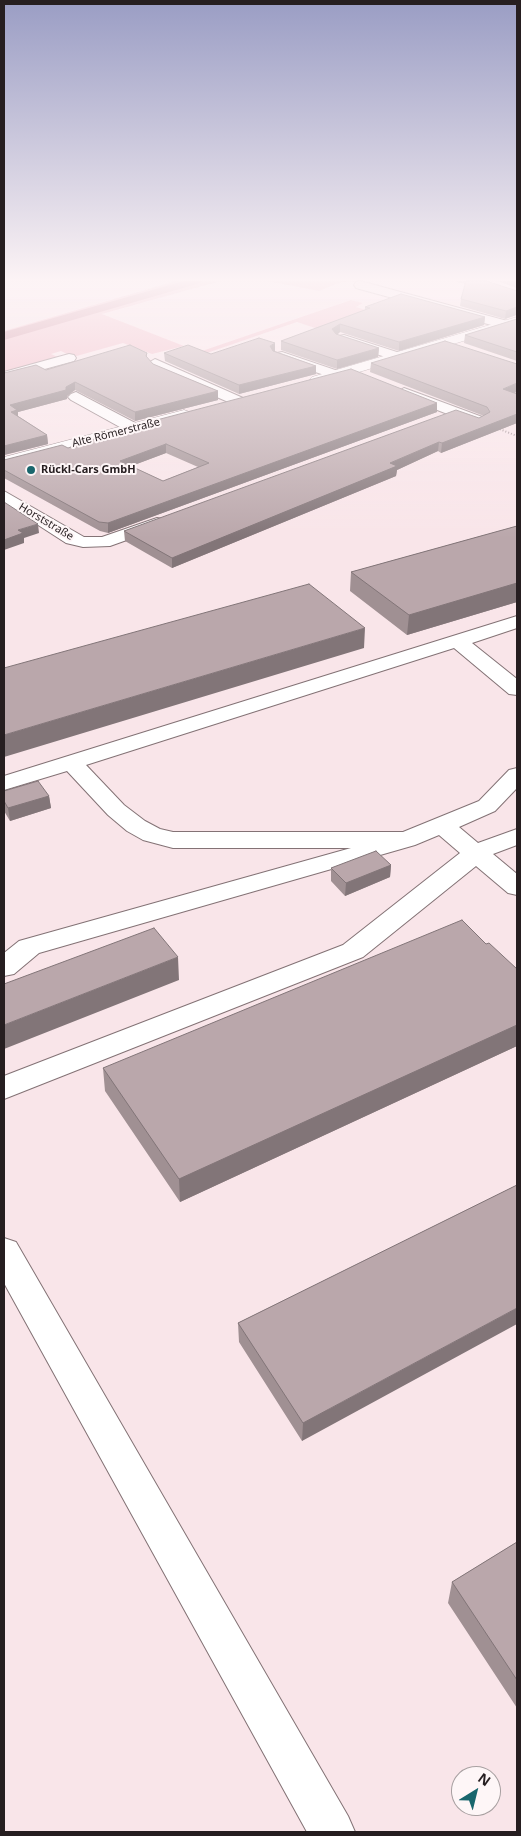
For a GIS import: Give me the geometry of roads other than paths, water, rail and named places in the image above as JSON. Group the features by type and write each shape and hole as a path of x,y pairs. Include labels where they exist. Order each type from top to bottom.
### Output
{"main road":[{"path":"300,385 366,367"},
{"name":"Alte Römerstraße","path":"4,462 256,396"}],"street":[{"path":"4,376 37,367"},
{"path":"160,367 238,401"},
{"path":"312,367 336,375"},
{"path":"352,371 376,380"},
{"path":"393,387 479,421"},
{"path":"76,396 133,428"},
{"path":"428,422 455,412"},
{"name":"Horststraße","path":"4,496 72,539 90,543 111,540 175,517"},
{"path":"12,518 29,512"},
{"path":"4,783 517,622"},
{"path":"71,762 116,810 152,836 173,840 406,840"},
{"path":"4,967 29,947 406,840 486,806 517,775"},
{"path":"442,825 517,887"},
{"path":"4,1088 352,951 477,852 517,836"},
{"path":"4,1252 332,1832"}],"lane":[{"path":"458,641 517,689"}],"place":[{"name":"Rückl-Cars GmbH","path":"31,470"}]}
